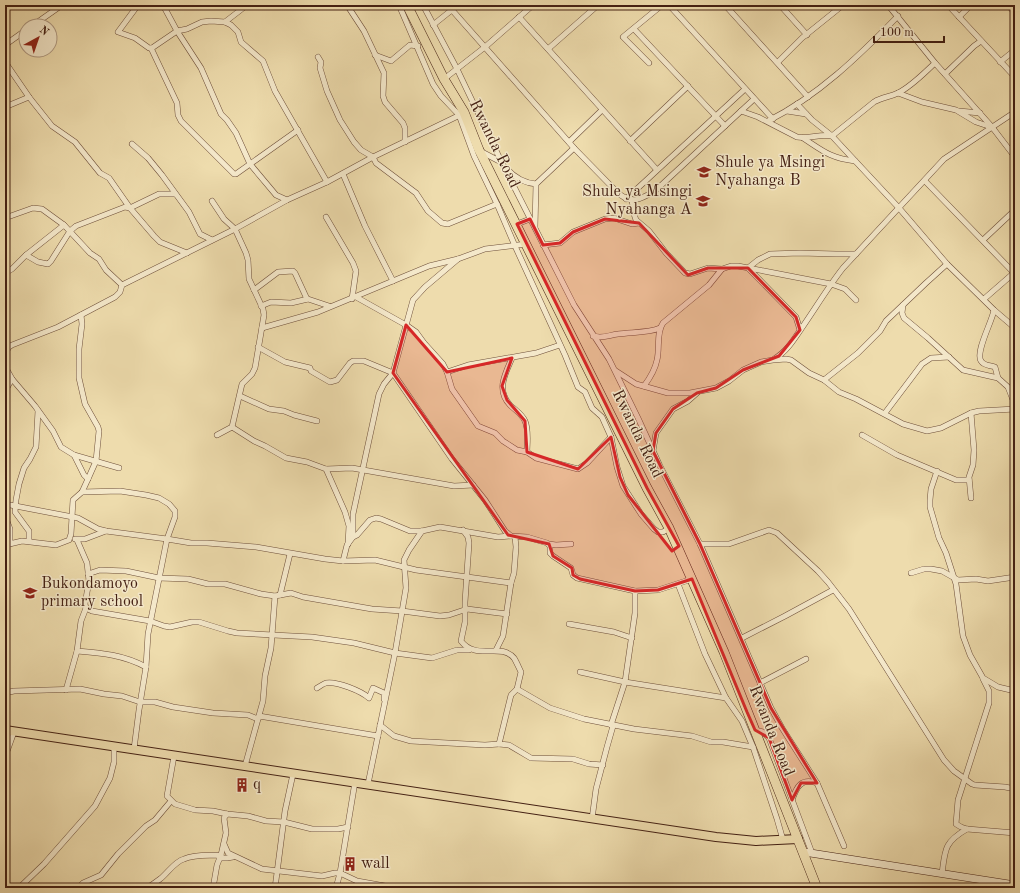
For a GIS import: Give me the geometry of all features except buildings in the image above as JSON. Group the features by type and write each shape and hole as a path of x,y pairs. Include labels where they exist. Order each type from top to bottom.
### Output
{"highway":[{"name":"Rwanda Road","path":"407,5 647,488 669,528 755,730 798,839 808,853 817,888"}],"main road":[{"path":"5,730 716,837 756,841 798,839"}],"street":[{"path":"43,18 62,5"},
{"path":"138,5 118,32 135,38 151,48 177,103 180,121 234,174 298,130"},
{"path":"163,5 177,31 201,68 219,111 236,133 250,164 276,195 287,200"},
{"path":"225,22 247,5"},
{"path":"347,5 364,32 384,73 382,93 384,99 403,123 405,142"},
{"path":"399,5 418,46 427,71 437,90 461,114 474,156 497,204 578,387 585,392 592,408 601,415 611,437 623,486 641,514 654,529 658,532 663,532 669,528"},
{"path":"423,5 457,69 535,230 574,306 609,359 653,452 700,544 742,638 760,683 782,728 818,783 844,846"},
{"path":"433,25 458,5"},
{"path":"444,78 485,47 533,5"},
{"path":"548,49 598,5"},
{"path":"649,63 624,37 662,5"},
{"path":"669,5 754,99 770,120"},
{"path":"725,5 808,97"},
{"path":"780,5 806,35"},
{"path":"778,62 806,35 843,5"},
{"path":"888,5 935,63 992,127 1015,157"},
{"path":"948,5 1015,77"},
{"path":"959,18 970,5"},
{"path":"1008,5 1015,13"},
{"path":"452,10 574,148 618,193 629,199 639,200 655,191 754,99"},
{"path":"770,120 808,97 863,51 898,16"},
{"path":"519,17 657,170"},
{"path":"151,48 177,31 187,29 205,21 225,22 238,32 241,42 263,61 275,91 327,182"},
{"path":"634,29 725,126"},
{"path":"5,45 18,36"},
{"path":"945,74 970,49 982,41"},
{"path":"375,55 391,61 410,45 418,46"},
{"path":"1000,62 1015,50"},
{"path":"318,57 321,62 320,68 329,96 340,120 357,146 373,157 376,163 416,194 428,210 444,224 448,224 497,204"},
{"path":"5,62 29,97 52,126 75,142 100,173 109,178 130,208 158,240 186,253"},
{"path":"803,138 822,135 832,136 874,102 881,98 898,93 919,78 935,63"},
{"path":"630,141 688,86"},
{"path":"629,199 657,170 745,89"},
{"path":"898,93 922,102 956,110 980,113"},
{"path":"5,107 29,97"},
{"path":"797,104 806,114 832,136 947,264 994,310 1015,328"},
{"path":"569,142 602,110"},
{"path":"956,110 976,122 992,127"},
{"path":"741,111 770,120 793,135 803,138 829,156 842,160 855,161"},
{"path":"787,111 806,114"},
{"path":"773,360 787,349 831,284 856,254 948,156 1015,112"},
{"path":"119,468 74,455 61,447 53,431 38,410 12,379 7,370 5,354 7,347 58,327 114,297 120,292 122,285 235,229 287,200 327,182 373,157 461,114"},
{"path":"132,144 148,158 189,212 200,234 212,240"},
{"path":"535,230 534,216 536,184 574,148"},
{"path":"480,150 501,161 512,174 518,178 531,184 536,184"},
{"path":"343,174 365,226 393,281"},
{"path":"925,181 1015,272 984,299"},
{"path":"26,255 38,262 48,264 70,230 105,214 125,207 130,208 159,194 175,194"},
{"path":"629,199 634,217 639,223 650,231 666,253 685,273 690,274 708,268 722,269 731,266 738,266 831,284 845,289 856,300"},
{"path":"212,201 224,219 235,229 248,260 248,276 264,314 255,368 252,374 242,384 232,427 217,436"},
{"path":"5,218 26,210 37,208 42,209 70,230 90,253 99,260 106,270 122,285"},
{"path":"983,240 1015,210"},
{"path":"326,217 353,263 356,272 354,298"},
{"path":"543,245 560,243 573,232 605,219 614,218 632,224 639,223"},
{"path":"517,224 530,219"},
{"path":"5,273 14,268 26,255 64,225"},
{"path":"262,328 312,314 429,266 458,259 485,249 526,244"},
{"path":"748,268 758,260 770,254 856,254"},
{"path":"353,537 353,514 379,394 384,384 393,373 413,300 416,295 458,259"},
{"path":"824,380 858,353 880,331 884,323 947,264"},
{"path":"748,268 796,317 800,330"},
{"path":"593,336 603,338 617,334 653,331 660,328 665,322 709,285 722,269"},
{"path":"254,290 278,272 292,271 295,273 307,299"},
{"path":"354,298 406,325 416,332 440,360 447,372 452,388 476,424 495,433 514,449 527,452 536,458 578,469 587,463 611,437"},
{"path":"261,306 271,302 291,303 307,299 329,306"},
{"path":"903,305 902,313 904,318 965,371 998,378 1008,387 1015,405"},
{"path":"994,310 980,349 980,355 984,364 995,367 998,378"},
{"path":"70,538 73,500 82,492 96,461 100,431 85,404 78,373 82,324 81,315"},
{"path":"644,386 657,362 660,328"},
{"path":"447,372 468,365 536,353 560,344"},
{"path":"258,347 286,362 310,368 311,371 330,382 337,380 353,361 364,361 393,373 452,459 485,500 505,531 513,536 516,550 514,573 511,583 503,636 496,650"},
{"path":"884,413 922,364 931,358 949,357"},
{"path":"512,358 504,376 502,386 507,400 525,421 527,431 527,452"},
{"path":"614,370 630,381 644,386 674,394 697,393 716,388 729,381 743,370 756,364 773,360 791,360 809,373 824,380 839,392 884,413 903,424 928,431 941,428 971,413 990,410 1015,409"},
{"path":"5,383 12,379"},
{"path":"5,390 12,379"},
{"path":"653,452 656,433 673,409 688,401 697,393"},
{"path":"240,396 270,409 284,411 296,416 317,421"},
{"path":"29,541 29,531 15,512 18,485 24,468 32,458 36,447 38,410"},
{"path":"971,413 974,450 973,465 969,477 971,498"},
{"path":"232,427 286,458 307,462 326,470 348,468 454,486 473,485"},
{"path":"862,435 896,455 959,481 969,480"},
{"path":"74,455 84,476 88,479"},
{"path":"326,470 345,512 349,526 347,545 343,561"},
{"path":"937,471 931,489 930,507 939,538 954,578 963,636 970,655 989,690 989,703 958,800 955,821 958,826 967,829 1015,833"},
{"path":"82,492 120,491 159,498 169,504 175,511 175,517 167,539 150,621 146,667 134,749"},
{"path":"5,504 82,519 98,529 106,531 191,543 256,547 290,554 343,561 375,560 404,568 511,583"},
{"path":"5,516 10,530 8,544 22,540 56,545 70,538 77,540 85,539 106,531"},
{"path":"347,545 370,520 376,518 406,530 422,531 440,527 498,537 513,536 531,538 556,545 571,544"},
{"path":"462,530 468,536 469,543 464,610 465,622 461,641 469,650"},
{"path":"700,544 729,544 769,530 777,533 810,562 849,609 944,760 954,771 965,780 975,785 1015,789"},
{"path":"368,784 395,653 406,588 404,568 406,556 422,531"},
{"path":"66,690 77,651 81,622 86,608 89,581 86,558 77,540"},
{"path":"549,544 551,554 571,568 576,578 635,591 658,590 692,579"},
{"path":"245,766 263,701 263,689 270,653 277,596 290,554"},
{"path":"911,573 924,568 942,571 954,578 962,580 976,579 988,581 1015,577"},
{"path":"88,574 96,571 116,570 159,578 184,578 208,584 225,584 261,594 277,596 291,593 303,597 372,609 440,616 449,616 464,610 507,614"},
{"path":"678,584 705,654 726,698 742,721 753,747 777,819 782,840"},
{"path":"742,638 833,590"},
{"path":"592,818 596,789 603,765 606,747 625,682 632,638 635,591"},
{"path":"86,608 92,611 150,621 170,627 199,622 228,631 312,637 354,643 395,653 432,658 457,650 483,652 496,650 508,654 515,659 516,665 521,672 517,689 511,695 499,744"},
{"path":"569,624 614,632 632,638"},
{"path":"77,651 120,656 146,667"},
{"path":"760,683 806,659"},
{"path":"580,672 625,682 726,698"},
{"path":"983,678 998,687 1015,690"},
{"path":"317,688 326,683 334,683 361,692 369,698 373,688 384,693 385,704"},
{"path":"517,689 550,708 612,726 692,736 711,742 724,742 753,747"},
{"path":"5,693 14,691 91,690 104,694 122,696 140,702 155,702 213,713 248,715 378,736"},
{"path":"380,725 394,736 411,741 509,745 531,758 573,759 589,764 603,765"},
{"path":"755,730 763,732 768,738 792,800 808,853 1015,885"},
{"path":"5,757 14,732"},
{"path":"19,888 44,864 95,806 110,778 114,762 114,746"},
{"path":"174,756 167,794 170,801 175,804 195,810 220,813 226,816 248,816 266,821 284,822 312,829 338,829 348,826"},
{"path":"275,888 284,822 293,774"},
{"path":"336,888 340,873 355,782"},
{"path":"792,800 796,789 801,783 818,783"},
{"path":"78,888 83,883 101,875 118,854 146,826 155,820 170,801"},
{"path":"213,888 226,833 226,816"},
{"path":"942,874 948,844 967,829"},
{"path":"224,844 228,853 256,867 322,876 340,873 357,881 385,886"},
{"path":"149,888 182,859 199,855 220,856 227,858 233,856"}],"highlighted area":[{"path":"530,219 543,245 560,243 573,232 605,219 639,223 688,275 708,268 748,268 796,317 800,330 779,356 743,370 716,388 697,393 673,409 656,433 653,451 700,544 771,708 817,783 801,783 792,800 769,738 755,730 692,579 658,590 635,591 580,579 573,575 572,568 553,556 549,544 508,535 393,373 406,325 447,372 512,358 502,386 507,400 525,421 527,452 578,469 611,437 620,477 628,495 672,551 679,546 647,488 517,224"}],"place":[{"name":"Shule ya Msingi Nyahanga B","path":"704,172"},
{"name":"Shule ya Msingi Nyahanga A","path":"703,201"},
{"name":"Bukondamoyo primary school","path":"30,593"},
{"name":"q","path":"242,785"},
{"name":"wall","path":"350,864"}]}
